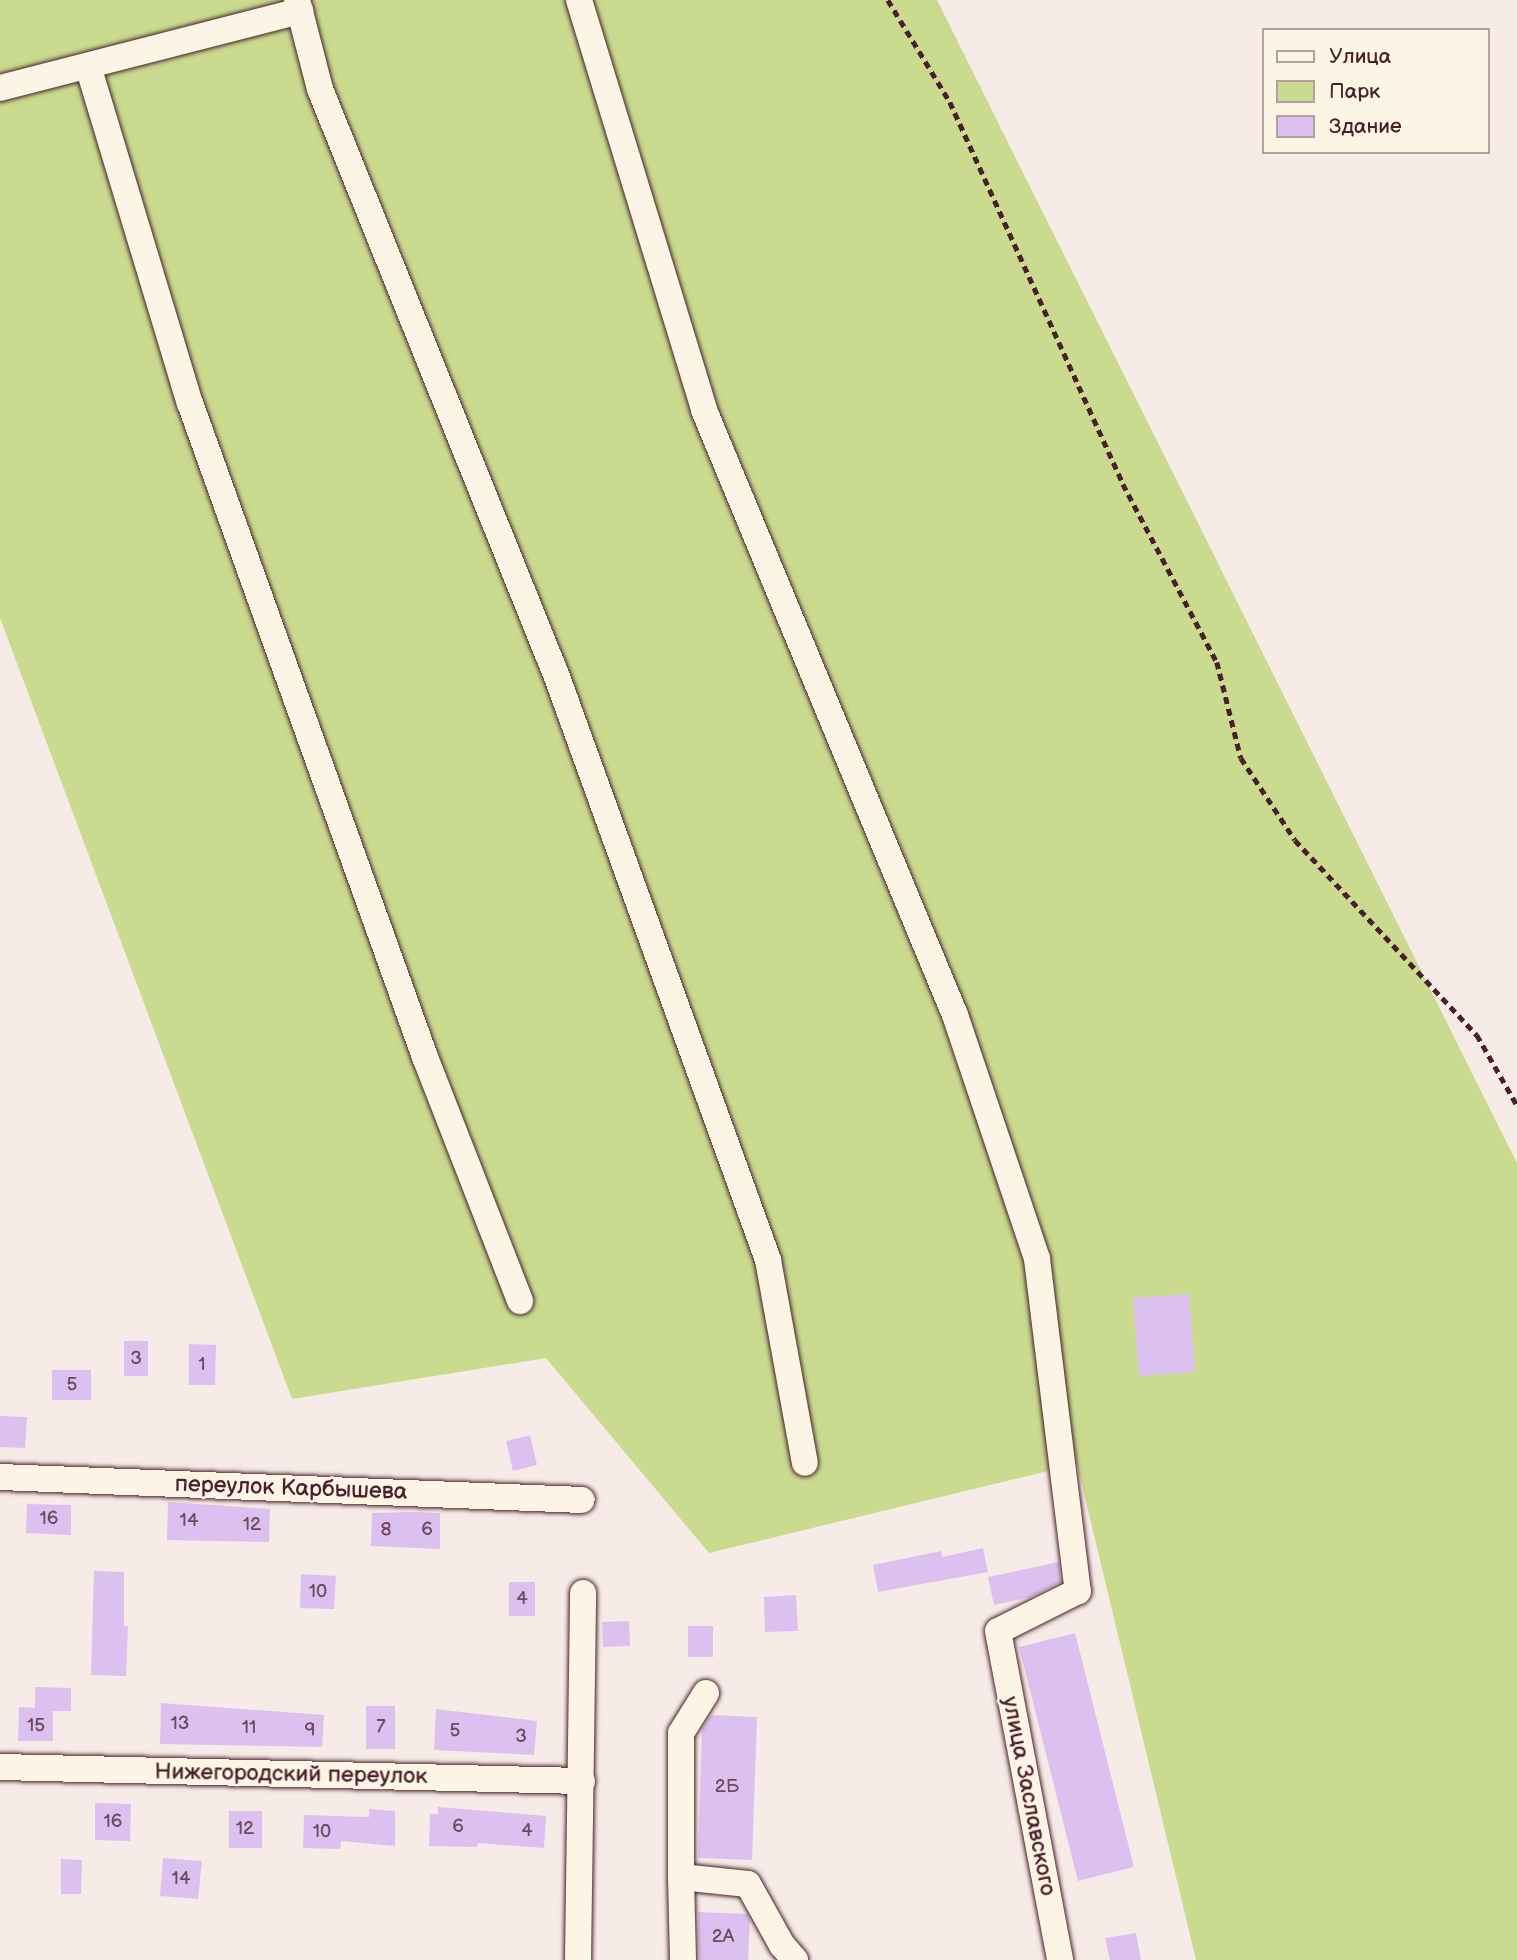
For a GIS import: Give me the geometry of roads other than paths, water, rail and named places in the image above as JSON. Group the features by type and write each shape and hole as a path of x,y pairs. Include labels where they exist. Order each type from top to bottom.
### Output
{"street":[{"name":"улица Заславского","path":"579,0 704,410 955,1015 1037,1259 1078,1591 998,1632 1059,1960"},
{"path":"0,88 88,66 298,5 320,89 556,677 768,1260 805,1463"},
{"path":"88,66 190,403 425,1057 520,1301"},
{"name":"переулок Карбышева","path":"0,1477 582,1500"},
{"path":"578,1960 583,1593"},
{"path":"683,1960 681,1733 706,1693"},
{"name":"Нижегородский переулок","path":"0,1767 582,1780"},
{"path":"681,1877 748,1884 782,1945 795,1960"}]}
